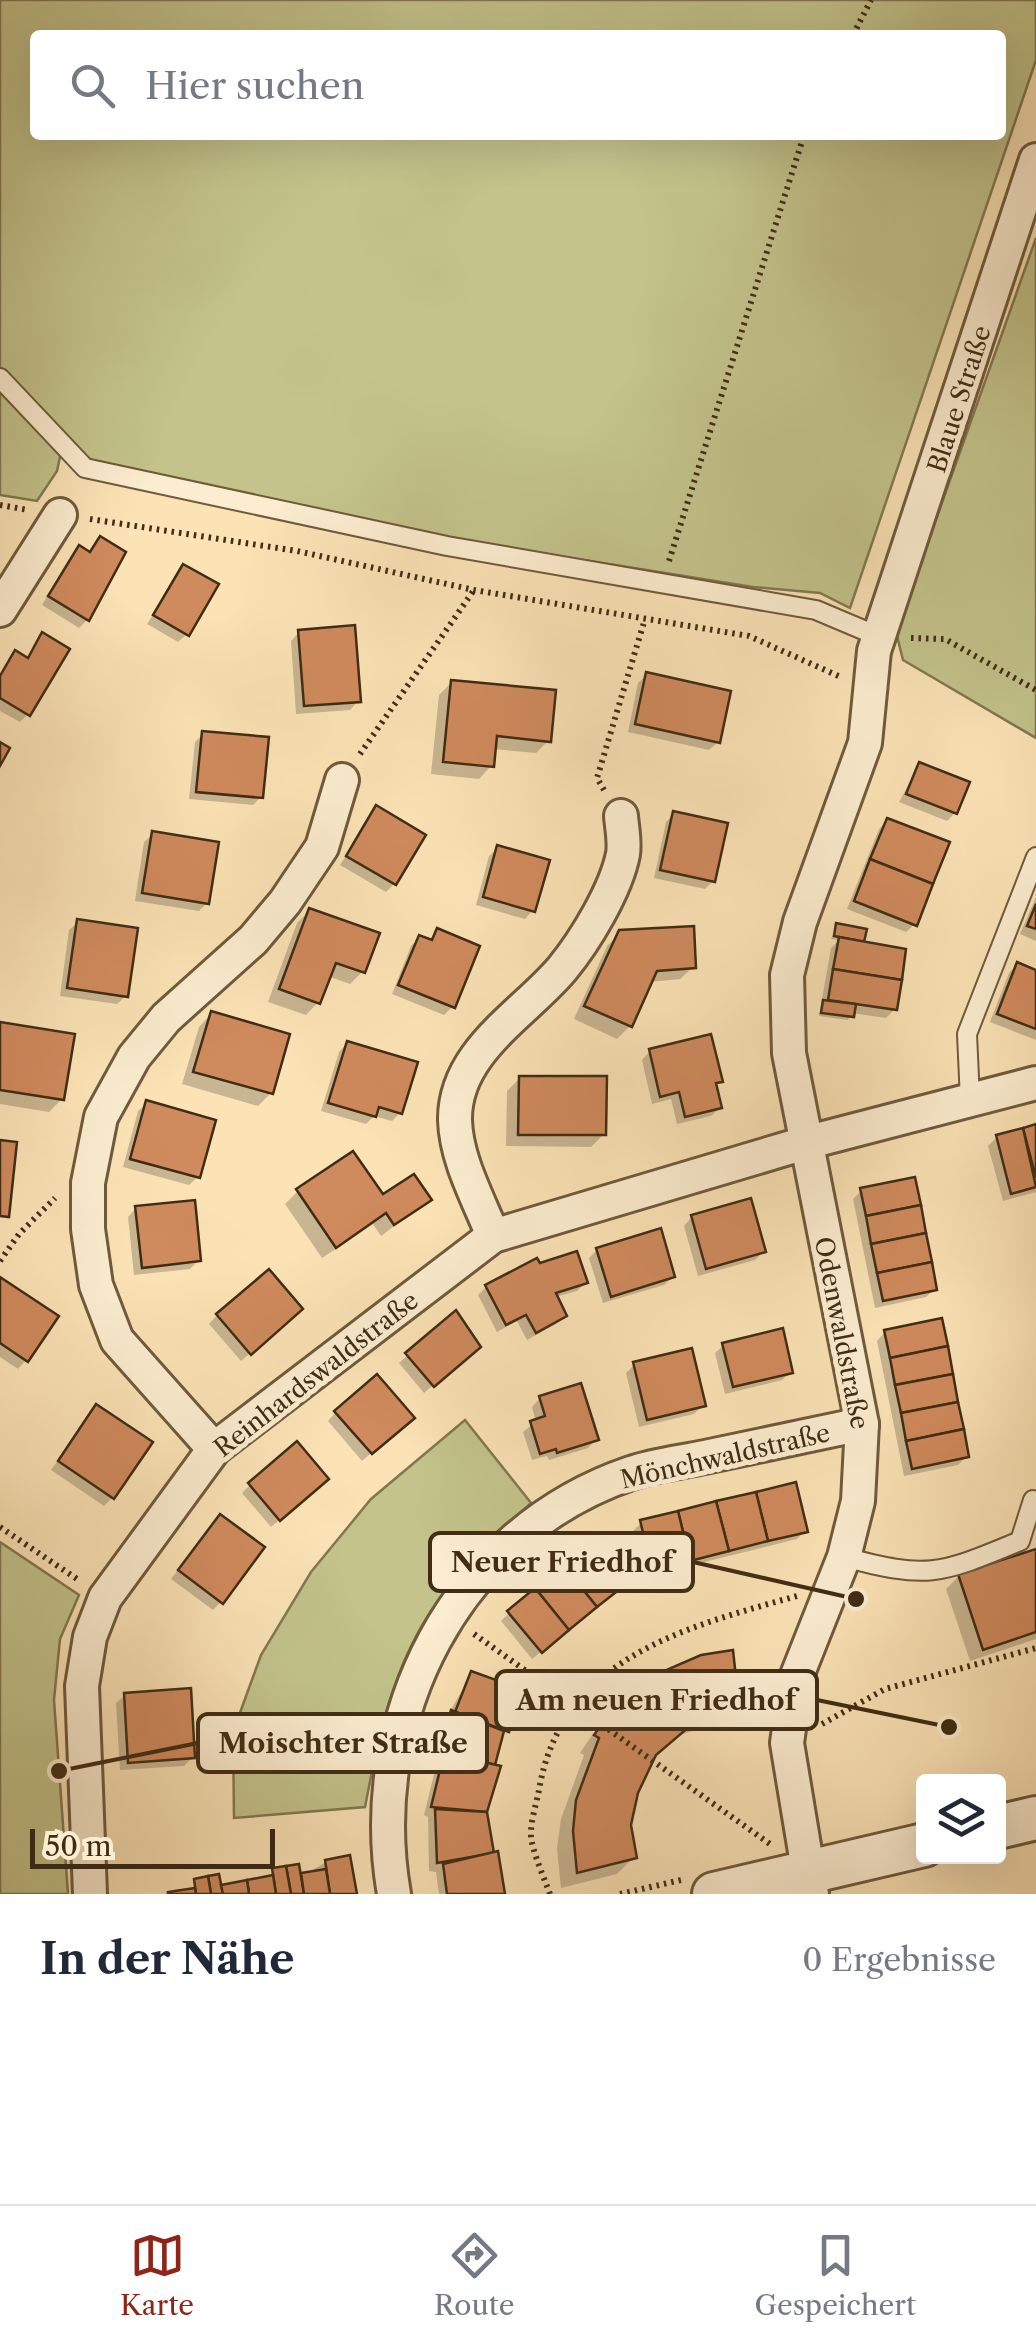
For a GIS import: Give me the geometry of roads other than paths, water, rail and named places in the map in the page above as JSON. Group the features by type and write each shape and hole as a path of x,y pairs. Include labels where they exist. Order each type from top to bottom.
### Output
{"street":[{"name":"Blaue Straße","path":"880,638 1036,160"},
{"path":"0,610 60,515"},
{"name":"Odenwaldstraße","path":"801,1874 788,1742 796,1678 838,1572 858,1501 862,1424 788,1052 786,975 800,922 864,743 874,651 880,638"},
{"path":"214,1449 117,1340 96,1285 88,1228 88,1183 101,1117 134,1057 166,1018 253,940 285,902 322,847 342,780"},
{"path":"493,1236 457,1145 458,1091 468,1069 497,1032 565,966 595,915 622,854 621,816"},
{"path":"804,1143 1036,1083"},
{"name":"Reinhardswaldstraße","path":"90,1894 82,1686 90,1636 106,1598 214,1449 493,1236 804,1143"},
{"name":"Mönchwaldstraße","path":"394,1894 386,1818 388,1771 426,1654 468,1588 523,1534 562,1506 631,1473 862,1424"},
{"path":"1006,1825 1036,1818"},
{"path":"714,1894 916,1847"}],"lane":[{"path":"0,378 86,468 447,546 816,610 880,638"},
{"path":"970,1100 967,1034 1036,857"},
{"path":"838,1572 942,1573 1020,1541 1033,1500"}],"place":[{"name":"Neuer Friedhof","path":"856,1599"},
{"name":"Am neuen Friedhof","path":"949,1727"},
{"name":"Moischter Straße","path":"59,1771"}]}
